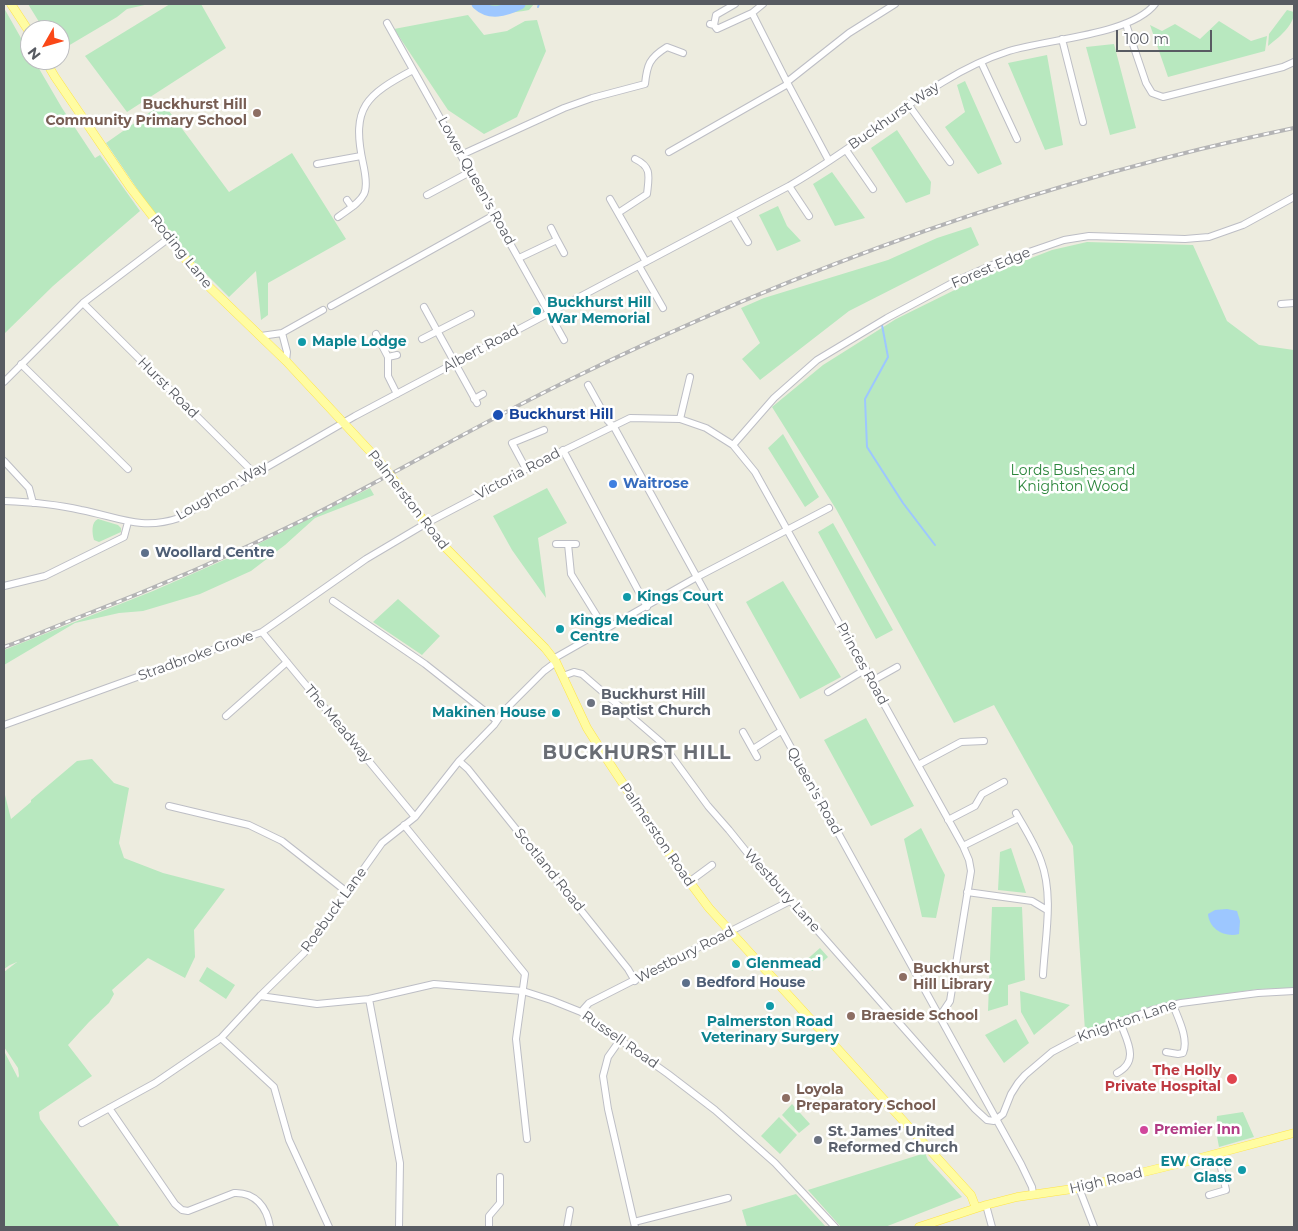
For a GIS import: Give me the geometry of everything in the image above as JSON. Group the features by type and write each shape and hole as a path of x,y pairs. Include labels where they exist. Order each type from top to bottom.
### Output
{"main road":[{"path":"11,4 21,20"},
{"name":"Roding Lane","path":"50,70 130,187 200,278 261,336 343,422"},
{"name":"Palmerston Road","path":"343,422 380,462 424,524 554,660 586,728 689,882 730,932 971,1196 976,1208"},
{"name":"High Road","path":"919,1227 986,1205 1033,1194 1079,1188 1218,1154 1294,1133"}],"street":[{"path":"735,4 716,15 712,24 717,29 752,13 764,4"},
{"path":"669,152 787,83 849,33 895,4"},
{"name":"Buckhurst Way","path":"646,262 734,217 789,186 846,150 940,82 981,62 1010,51 1126,24 1144,15 1155,4"},
{"path":"752,13 829,161"},
{"name":"Lower Queen's Road","path":"387,23 564,340"},
{"path":"1126,24 1146,83 1152,93 1163,97 1283,68 1294,62"},
{"path":"1062,39 1083,122"},
{"path":"461,155 564,108 592,98 645,84 647,67 655,56 667,47 683,53"},
{"path":"981,62 1017,139"},
{"path":"338,217 352,207 365,193 365,175 358,137 361,115 371,97 388,83 413,70"},
{"path":"908,104 950,162"},
{"path":"846,150 873,189"},
{"path":"317,164 361,156"},
{"path":"618,213 647,194 649,173 644,163 635,159"},
{"path":"427,195 470,172"},
{"path":"789,186 809,216"},
{"name":"Forest Edge","path":"732,445 774,398 817,360 887,318 964,278 1013,257 1064,240 1089,236 1185,239 1209,237 1243,225 1294,197"},
{"path":"610,199 646,262"},
{"path":"347,200 352,207"},
{"path":"330,306 494,215"},
{"path":"734,217 748,242"},
{"path":"551,228 564,253"},
{"path":"4,382 83,303 169,238"},
{"path":"518,258 557,240"},
{"name":"Albert Road","path":"343,422 646,262"},
{"path":"639,266 663,308"},
{"name":"Hurst Road","path":"83,303 254,473"},
{"path":"1281,304 1294,303"},
{"path":"424,307 475,401 483,394"},
{"path":"261,336 282,332 323,310"},
{"path":"422,338 438,332 470,314"},
{"path":"282,332 287,352 286,362"},
{"path":"376,334 388,357 388,376 397,394"},
{"path":"388,357 397,354"},
{"path":"21,364 128,469"},
{"path":"680,419 690,378"},
{"name":"Queen's Road","path":"590,388 608,421 614,427 940,1016 1032,1187 1033,1194"},
{"name":"Princes Road","path":"614,427 630,418 680,419 706,428 732,445 755,472 866,669 969,860 971,871 950,1001 940,1016"},
{"name":"Loughton Way","path":"4,502 33,503 82,510 142,524 163,523 179,518 343,422"},
{"name":"Victoria Road","path":"424,524 526,468 614,427"},
{"path":"526,468 512,443 544,430"},
{"path":"564,450 647,607"},
{"path":"4,461 29,488 33,503"},
{"name":"Roebuck Lane","path":"82,1123 176,1070 221,1038 304,953 382,843 415,816 459,761 554,660 697,577 829,508"},
{"path":"4,586 45,576 124,537 128,522"},
{"name":"Stradbroke Grove","path":"4,725 262,632 366,559 424,524"},
{"path":"556,544 576,544"},
{"path":"568,544 571,574 605,629"},
{"path":"333,601 425,664 496,720"},
{"name":"The Meadway","path":"262,632 415,816"},
{"path":"226,716 287,662"},
{"path":"872,681 897,667"},
{"path":"828,692 866,669"},
{"name":"Westbury Lane","path":"563,676 574,672 582,674 662,743 708,806 762,871 810,921 975,1109 987,1120 996,1120"},
{"path":"753,750 781,731"},
{"path":"743,732 757,757"},
{"path":"918,766 961,742 984,740"},
{"name":"Scotland Road","path":"459,761 622,961 636,981"},
{"path":"948,820 975,806 982,794 1004,782"},
{"path":"169,806 249,825 282,841 347,892"},
{"path":"963,846 1017,816 1041,861 1048,896 1043,975"},
{"path":"404,825 525,974 516,1039 527,1139"},
{"path":"689,882 712,865"},
{"path":"967,892 1032,902 1047,910"},
{"name":"Westbury Road","path":"580,1012 589,1003 636,981 790,901"},
{"name":"Russell Road","path":"260,996 317,1004 369,999 434,984 523,991 551,1000 580,1012 668,1074 735,1126 775,1162 835,1227"},
{"name":"Knighton Lane","path":"996,1120 1003,1114 1018,1083 1052,1052 1084,1035 1173,1004 1258,993 1294,991"},
{"path":"369,999 400,1163 399,1227"},
{"path":"1166,1052 1178,1054 1183,1053 1185,1050 1183,1034 1173,1004"},
{"path":"1116,1073 1128,1064 1131,1056 1120,1022"},
{"path":"221,1038 274,1087 288,1140 329,1227"},
{"path":"620,1040 608,1057 603,1076 608,1109 634,1224 728,1198"},
{"path":"109,1108 175,1204 182,1210 188,1211 234,1193 241,1193 260,1202 269,1218 270,1227"},
{"path":"1209,1194 1226,1190 1218,1154"},
{"path":"489,1227 489,1216 500,1203 500,1177"},
{"path":"1079,1188 1094,1227"},
{"path":"986,1205 992,1227"},
{"path":"567,1227 570,1210"}],"green space":[{"path":"28,4 149,4 127,9 70,45 70,20 38,20"},
{"path":"170,4 201,4 226,48 127,112 85,56"},
{"path":"480,4 534,4 529,10 503,13 485,8"},
{"path":"4,8 20,36 20,70 40,70 95,158 100,155 140,211 53,286 4,334"},
{"path":"1287,10 1294,12 1291,22 1285,31 1268,46 1269,34"},
{"path":"468,15 484,35 507,31 525,21 537,20 546,51 517,117 484,134 448,110 394,29"},
{"path":"1219,21 1251,41 1267,36 1265,51 1168,77 1150,25 1162,31 1175,24 1200,39"},
{"path":"1114,44 1136,128 1110,135 1086,47"},
{"path":"1047,55 1063,145 1045,150 1008,63"},
{"path":"965,81 1002,164 978,174 945,127 965,112 957,85"},
{"path":"163,103 229,192 292,153 346,239 268,283 268,315 261,320 256,271 229,297 187,255 144,199 106,143"},
{"path":"897,130 931,182 930,194 906,203 871,148"},
{"path":"832,172 865,218 835,226 813,184"},
{"path":"778,206 787,226 801,241 777,251 759,215"},
{"path":"971,227 979,245 849,311 760,380 742,359 760,343 741,308 764,298 888,260 937,238"},
{"name":"Lords Bushes and Knighton Wood","path":"1087,242 1193,245 1227,321 1259,345 1294,350 1294,988 1259,989 1181,1000 1085,1031 1073,846 994,705 954,723 836,509 772,407 823,365 896,319 977,279 1052,250"},
{"path":"783,434 819,497 805,507 768,448"},
{"path":"370,488 374,495 315,518 285,545 251,571 200,594 143,611 119,613 75,623 4,665 4,650 153,591 240,553"},
{"path":"547,488 567,523 538,538 546,598 512,550 493,516"},
{"path":"98,519 118,525 121,528 121,532 99,542 94,540 93,525"},
{"path":"833,523 893,630 876,639 818,532"},
{"path":"783,581 841,677 800,699 746,602"},
{"path":"398,599 440,636 422,655 373,622"},
{"path":"866,718 914,806 871,826 824,740"},
{"path":"92,759 114,783 129,788 119,843 124,858 163,873 225,889 194,930 195,957 185,978 148,958 112,990 114,994 109,1003 68,1045 92,1076 39,1112 40,1119 120,1227 4,1227 4,1051 18,1078 19,1076 18,1068 4,1047 4,972 17,962 4,969 4,791 11,819 77,761"},
{"path":"921,828 945,875 936,918 922,917 904,839"},
{"path":"1011,848 1026,893 998,890 1000,852"},
{"path":"992,907 1022,907 1025,980 1008,985 1008,1005 988,1011"},
{"path":"820,948 828,957 812,971 804,962"},
{"path":"207,967 235,985 226,999 199,981"},
{"path":"1020,991 1070,1005 1034,1035 1021,1012"},
{"path":"1016,1019 1029,1043 1004,1063 985,1035"},
{"path":"792,1104 810,1124 799,1133 782,1115"},
{"path":"1243,1112 1254,1137 1219,1147 1216,1131 1217,1116"},
{"path":"779,1117 797,1135 780,1154 761,1136"},
{"path":"925,1153 928,1160 962,1197 885,1227 841,1227 808,1190"},
{"path":"796,1194 826,1227 747,1227 742,1210"}],"water":[{"path":"1227,909 1237,911 1240,921 1239,934 1228,935 1219,931 1211,924 1208,914 1215,910"}],"waterway":[{"path":"477,4 482,8 492,11 509,9 520,4"},
{"path":"882,325 888,357 865,399 867,447 903,503 935,545"}],"railway":[{"path":"4,647 196,570 339,502 561,384 649,342 829,266 1012,202 1105,174 1294,128"}],"place":[{"name":"Buckhurst Hill Community Primary School","path":"257,113"},
{"name":"Buckhurst Hill War Memorial","path":"537,311"},
{"name":"Maple Lodge","path":"302,342"},
{"name":"Buckhurst Hill","path":"498,415"},
{"name":"Waitrose","path":"613,484"},
{"name":"Woollard Centre","path":"145,553"},
{"name":"Kings Court","path":"627,597"},
{"name":"Kings Medical Centre","path":"560,629"},
{"name":"Buckhurst Hill Baptist Church","path":"591,703"},
{"name":"Makinen House","path":"556,713"},
{"name":"Glenmead","path":"736,964"},
{"name":"Buckhurst Hill Library","path":"903,977"},
{"name":"Bedford House","path":"686,983"},
{"name":"Palmerston Road Veterinary Surgery","path":"770,1006"},
{"name":"Braeside School","path":"851,1016"},
{"name":"The Holly Private Hospital","path":"1232,1079"},
{"name":"Loyola Preparatory School","path":"786,1098"},
{"name":"Premier Inn","path":"1144,1130"},
{"name":"St. James' United Reformed Church","path":"818,1140"},
{"name":"EW Grace Glass","path":"1242,1170"}],"district":[{"name":"BUCKHURST HILL","path":"637,753"}]}
